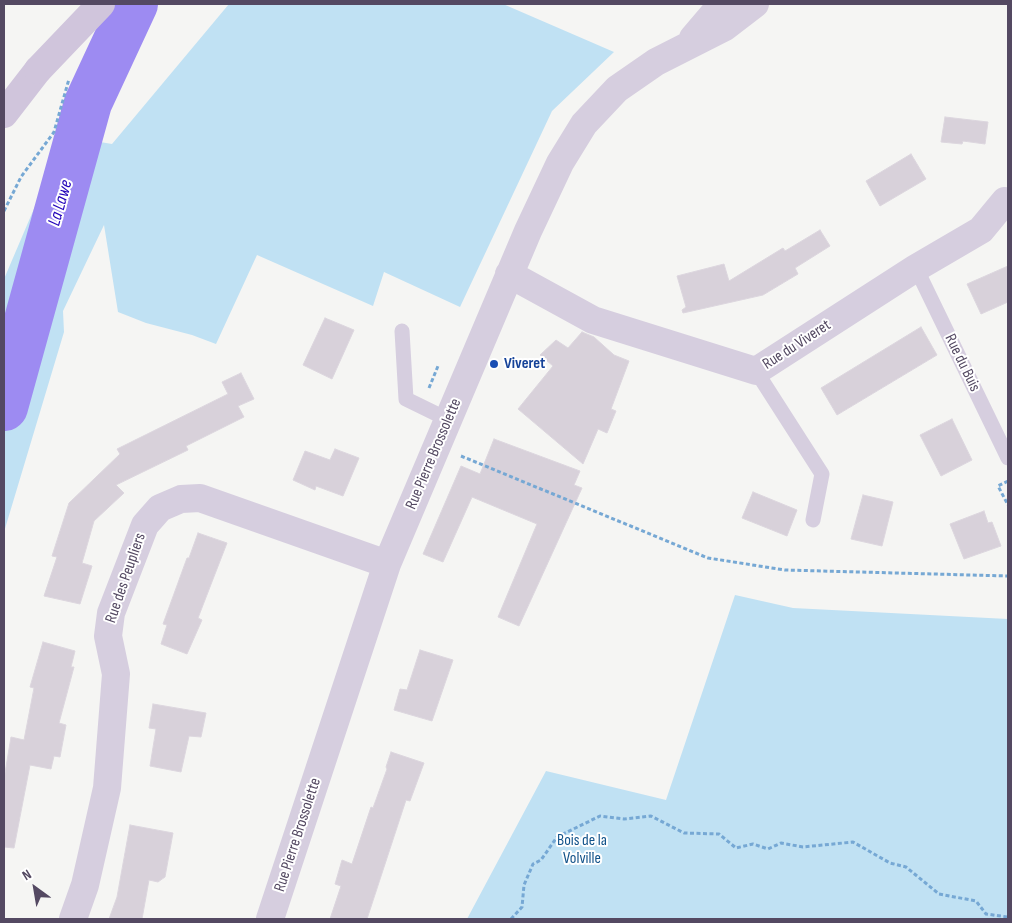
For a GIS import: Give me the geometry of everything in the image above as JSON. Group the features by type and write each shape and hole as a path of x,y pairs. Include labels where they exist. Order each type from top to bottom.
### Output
{"main road":[{"path":"4,114 38,70 101,4"}],"street":[{"name":"Rue Pierre Brossolette","path":"687,45 722,4"},
{"name":"Rue Pierre Brossolette","path":"270,919 387,564 510,274 560,163 584,124 617,89 656,62 687,45 725,28 755,4"},
{"name":"Rue du Viveret","path":"510,274 593,320 756,371 916,268 981,230 1005,201"},
{"name":"Rue des Peupliers","path":"73,919 85,884 107,788 116,674 108,636 111,613 144,525 160,508 181,499 200,498 387,564"}],"lane":[{"name":"Rue du Buis","path":"916,268 1008,458"},
{"path":"402,331 406,400 449,420"},
{"path":"756,371 822,474 813,520"}],"path":[{"path":"4,211 21,176 54,132 70,76"},
{"path":"438,446 708,558 785,570 1008,576"},
{"path":"1008,481 998,486 1008,505"},
{"path":"511,919 522,907 524,885 533,864 541,860 558,837 600,816 624,820 651,816 684,833 719,834 736,848 754,844 768,849 781,843 802,847 853,842 890,863 906,867 939,894 976,901 986,914 1008,917"}],"green space":[{"path":"229,4 503,4 614,52 552,111 460,307 384,272 373,306 257,255 216,344 192,335 146,323 118,312 104,225 63,311 64,332 4,532 4,279 65,136 112,144"},
{"name":"Bois de la Volville","path":"735,595 793,608 1008,619 1008,919 467,919 546,771 666,800"}],"building":[{"path":"945,117 988,122 985,144 963,141 962,144 941,142"},
{"path":"911,154 926,179 880,206 866,181"},
{"path":"820,230 830,246 795,268 798,274 763,295 683,313 682,310 686,307 677,276 724,264 729,281 783,248 785,251"},
{"path":"1008,266 1008,302 981,314 967,284"},
{"path":"325,318 354,330 332,379 303,365"},
{"path":"921,327 937,355 837,415 821,388"},
{"path":"582,332 594,337 614,355 629,361 611,409 616,411 607,433 598,429 583,464 518,409 553,366 540,355 556,340 568,348"},
{"path":"241,373 254,399 238,406 244,417 186,446 188,450 116,485 124,493 94,521 82,563 92,566 80,604 44,596 57,557 52,556 69,503 120,454 117,449 228,394 222,382"},
{"path":"952,419 972,460 941,476 920,435"},
{"path":"494,439 580,471 574,485 582,488 519,626 498,617 537,524 472,497 443,562 423,554 461,466 480,474"},
{"path":"335,449 359,458 343,496 316,486 315,490 293,480 305,451 330,460"},
{"path":"753,492 797,510 787,536 742,518"},
{"path":"863,495 893,502 882,546 851,539"},
{"path":"984,511 988,523 992,522 1001,546 964,559 950,524"},
{"path":"198,533 227,543 198,618 202,620 187,654 161,644 167,625 163,624"},
{"path":"43,642 75,651 71,667 74,667 59,723 66,725 60,757 54,756 51,769 30,765 14,848 4,847 4,779 11,737 24,740 34,688 30,687"},
{"path":"420,650 453,660 432,721 394,710 400,689 407,690"},
{"path":"153,704 206,713 201,737 189,736 181,772 150,766 156,729 149,728"},
{"path":"391,752 424,763 410,801 406,800 367,919 330,919 341,886 335,884 342,860 352,864 371,807 373,808 387,769"},
{"path":"130,825 173,833 165,877 158,882 149,880 142,919 109,919 117,897"}],"waterway":[{"name":"La Lawe","path":"4,407 88,103 134,4"}],"place":[{"name":"Viveret","path":"494,364"}]}
